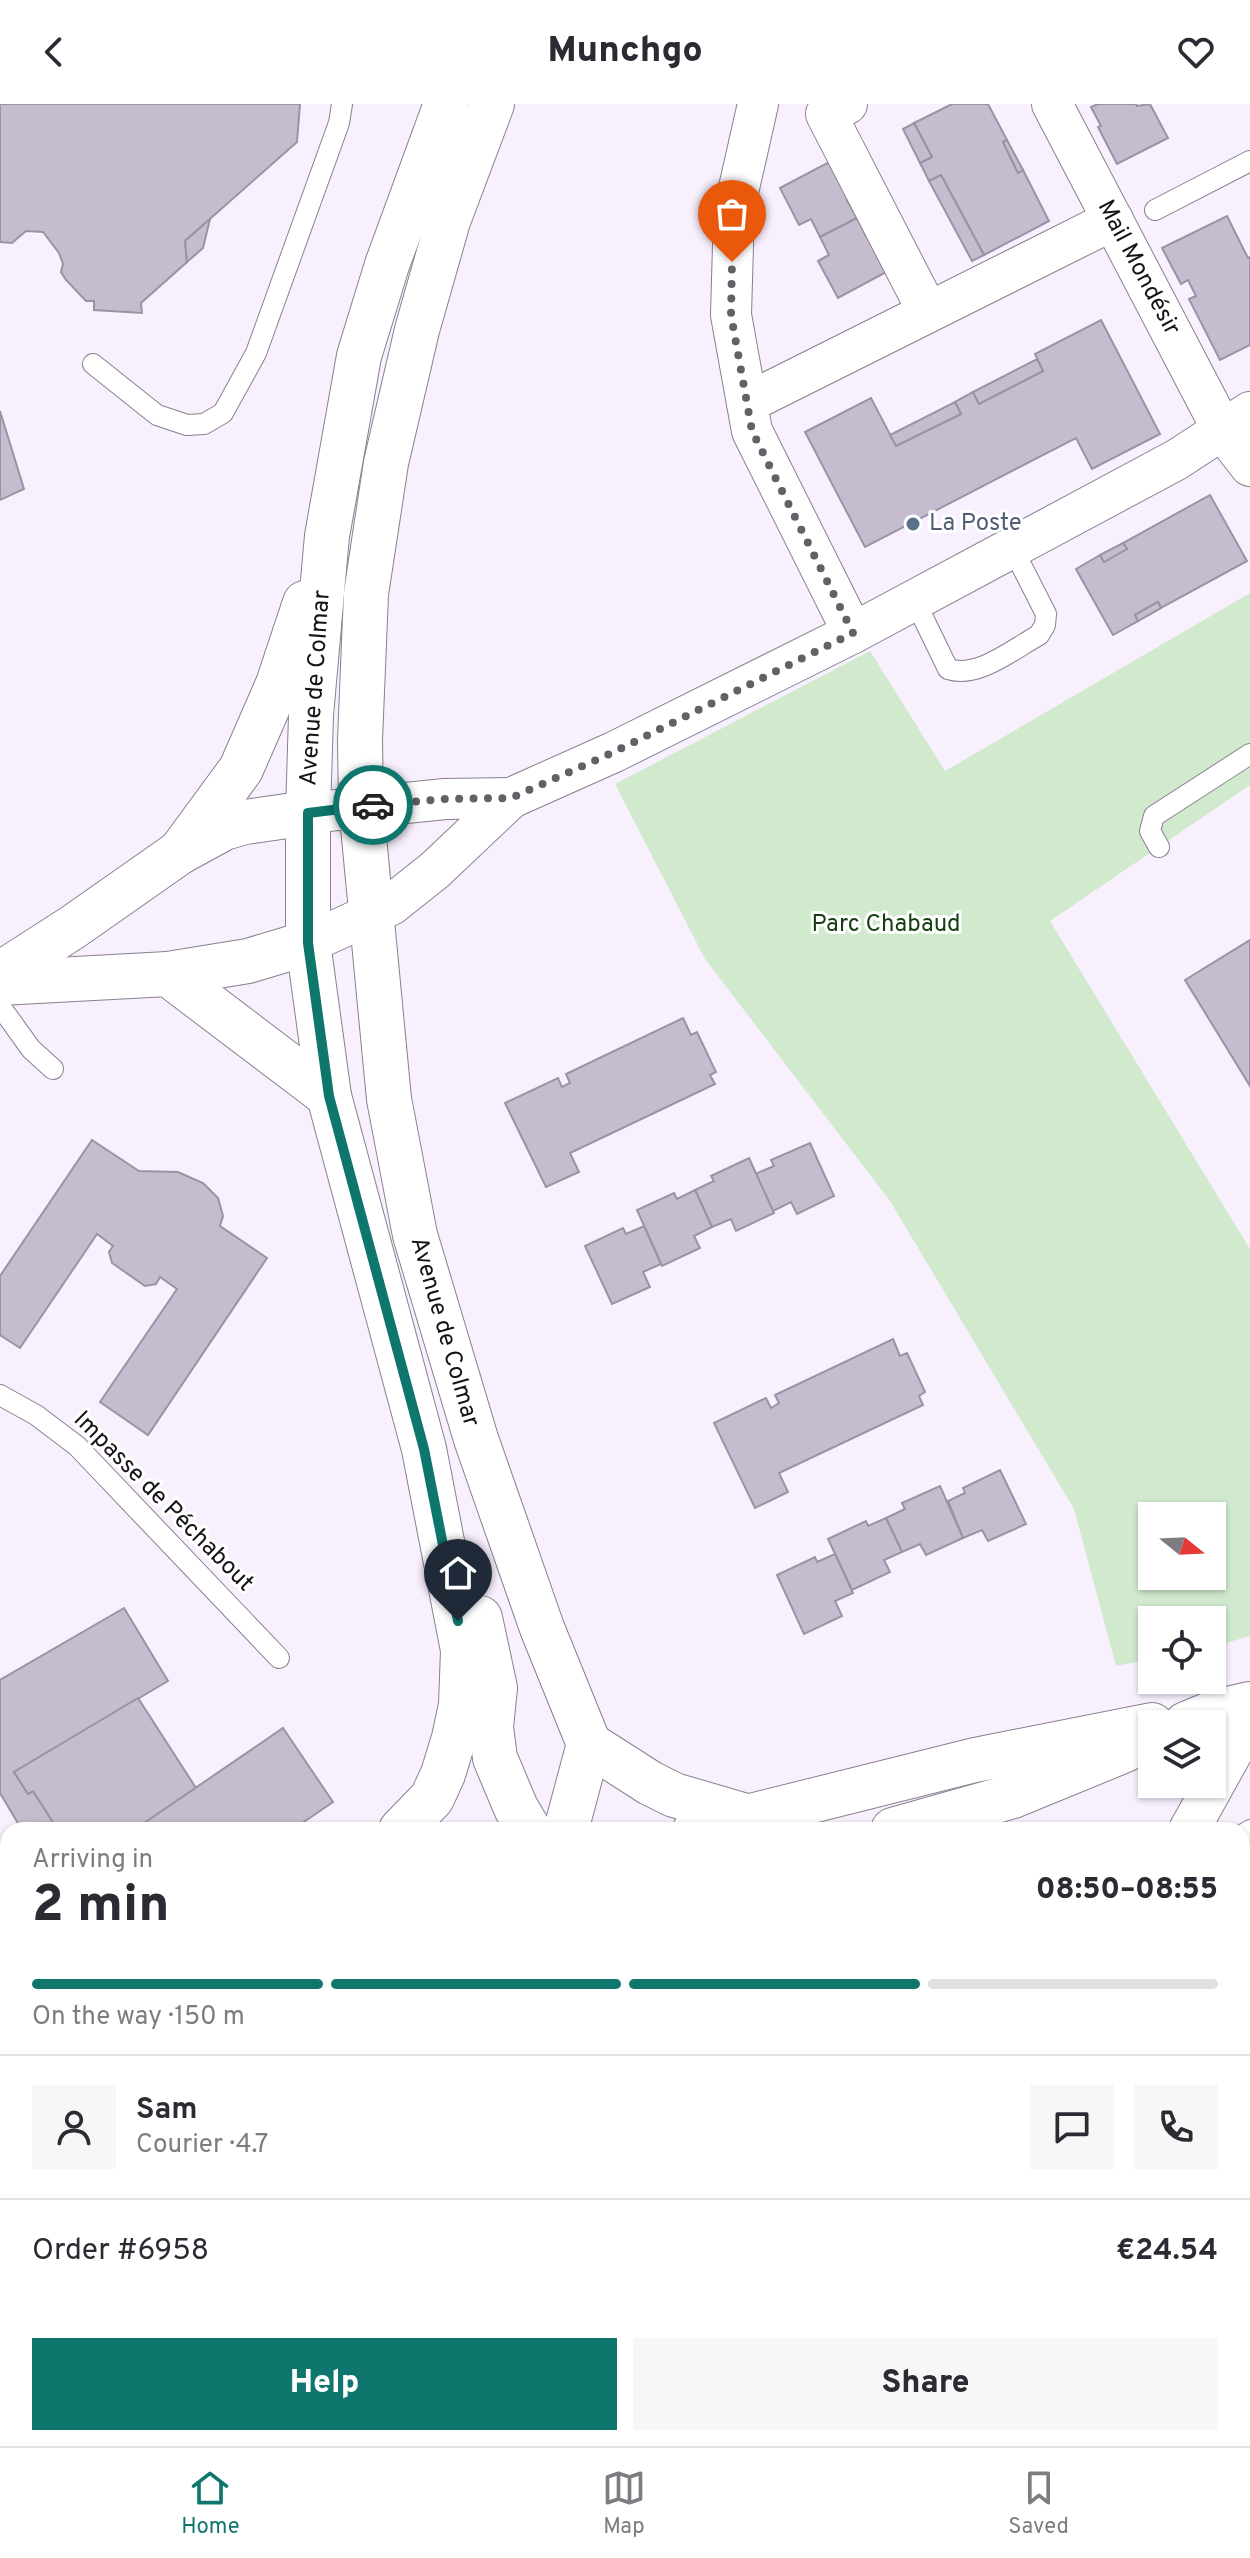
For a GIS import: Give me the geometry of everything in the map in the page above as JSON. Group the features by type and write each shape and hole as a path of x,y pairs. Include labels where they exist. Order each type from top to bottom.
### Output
{"main road":[{"name":"Avenue de Colmar","path":"409,1822 432,1798 451,1750 461,1705 463,1650 424,1449 329,1096 308,943 308,813 311,715 327,536 359,356 387,265 446,104"},
{"name":"Avenue de Colmar","path":"492,104 448,221 417,330 386,463 366,594 360,740 361,806 389,1099 415,1235 481,1453 542,1628 589,1744"},
{"path":"180,852 241,769 278,684 327,536"},
{"path":"0,974 180,852 224,828 308,813"},
{"path":"0,983 168,974 248,961 308,943"},
{"path":"168,974 329,1096"},
{"path":"424,1449 455,1527 489,1650 495,1688 491,1727 495,1758 524,1822"},
{"path":"724,1822 925,1772 1138,1727"},
{"path":"568,1822 589,1744 674,1795 746,1816"},
{"path":"976,1820 1013,1796 1138,1744"}],"street":[{"path":"758,104 734,210 731,315 752,431 853,633"},
{"path":"847,104 826,114 928,312"},
{"name":"Mail Mondésir","path":"1052,104 1113,220 1237,422 1250,466"},
{"path":"747,403 1113,220"},
{"path":"308,943 391,905 435,870 511,798 614,752 915,601 1237,422"},
{"path":"360,740 382,774 409,789 430,792 445,799"},
{"path":"308,813 445,799 511,798"},
{"path":"925,1772 976,1820"},
{"path":"1192,1822 1199,1798"}],"lane":[{"path":"93,364 157,415 187,425 204,424 223,413 256,353 339,123 342,104"},
{"path":"1155,210 1250,161"},
{"path":"915,601 948,669 960,673 973,671 1039,635 1045,625 1046,614 1013,549"},
{"path":"1159,847 1150,831 1154,816 1250,754"},
{"path":"0,1006 31,1049 53,1069"},
{"name":"Impasse de Péchabout","path":"0,1395 36,1415 77,1446 279,1658"}],"green space":[{"name":"Parc Chabaud","path":"1250,593 1250,785 1050,921 1250,1249 1250,1636 1226,1643 1226,1606 1138,1606 1138,1662 1116,1666 1074,1509 890,1201 705,959 615,784 870,651 945,771"}],"building":[{"path":"0,104 300,104 297,142 185,241 187,262 141,303 142,313 94,310 94,301 86,301 66,280 61,272 63,264 59,253 43,232 26,231 12,243 0,242"},
{"path":"952,104 988,104 1007,140 1003,142 1018,173 1023,170 1049,221 984,255 941,175 929,181 920,163 932,157 914,123"},
{"path":"1098,104 1150,104 1168,138 1117,164 1091,107"},
{"path":"914,123 932,157 920,163 903,129"},
{"path":"1007,140 1023,170 1018,173 1003,142"},
{"path":"831,161 857,218 820,237 811,219 799,225 780,188"},
{"path":"941,175 984,255 972,261 929,181"},
{"path":"1227,216 1250,257 1250,345 1220,360 1189,299 1196,296 1188,280 1181,284 1162,248"},
{"path":"857,218 888,271 838,298 818,261 829,255 820,237"},
{"path":"210,219 203,248 187,262 185,241"},
{"path":"1101,320 1160,434 1092,469 1076,438 865,547 805,432 871,398 896,446 961,414 955,402 973,392 979,404 1043,371 1035,354"},
{"path":"1037,359 1043,371 979,404 973,392"},
{"path":"955,402 961,414 896,446 890,435"},
{"path":"0,411 24,489 0,500"},
{"path":"1210,495 1247,561 1161,608 1158,602 1135,615 1138,621 1113,635 1076,569 1100,555 1104,562 1127,549 1123,543"},
{"path":"1123,543 1127,549 1104,562 1100,555"},
{"path":"1158,602 1161,608 1138,621 1135,615"},
{"path":"1250,940 1250,1086 1185,980"},
{"path":"683,1018 691,1035 697,1032 716,1072 710,1075 715,1084 570,1153 579,1172 546,1187 505,1103 558,1078 562,1087 570,1083 566,1074"},
{"path":"92,1140 139,1171 178,1172 203,1183 218,1198 223,1216 220,1226 267,1258 148,1435 100,1402 177,1289 160,1277 156,1284 145,1286 112,1263 109,1252 113,1246 97,1234 20,1348 0,1335 0,1276"},
{"path":"810,1143 834,1196 797,1214 791,1202 773,1211 755,1174 774,1166 771,1160"},
{"path":"749,1158 774,1213 736,1231 731,1219 712,1227 695,1190 714,1181 711,1176"},
{"path":"695,1190 712,1227 694,1236 700,1248 662,1266 637,1210 674,1193 677,1199"},
{"path":"644,1226 661,1264 643,1272 650,1287 612,1304 585,1246 623,1228 626,1234"},
{"path":"893,1339 900,1356 907,1353 925,1392 919,1396 923,1405 779,1473 788,1492 755,1508 714,1423 766,1398 771,1408 779,1403 775,1395"},
{"path":"1000,1470 1026,1524 988,1541 982,1530 963,1538 948,1501 965,1493 963,1488"},
{"path":"940,1486 963,1538 926,1555 920,1544 902,1552 886,1518 905,1509 902,1503"},
{"path":"886,1518 902,1552 884,1560 890,1572 852,1590 828,1539 866,1521 868,1526"},
{"path":"835,1554 853,1593 835,1601 842,1616 804,1634 777,1575 815,1557 817,1562"},
{"path":"124,1608 168,1681 14,1772 28,1794 33,1791 53,1822 17,1822 0,1793 0,1680"},
{"path":"138,1698 196,1788 146,1822 53,1822 33,1791 28,1794 14,1772"},
{"path":"283,1728 333,1802 304,1822 146,1822"}],"way so far":[{"path":"373,805 511,798 614,752 853,633 752,431 731,315 732,262"}],"place":[{"name":"La Poste","path":"913,524"}],"route":[{"path":"373,805 308,813 308,943 329,1096 424,1449 458,1621"}]}
